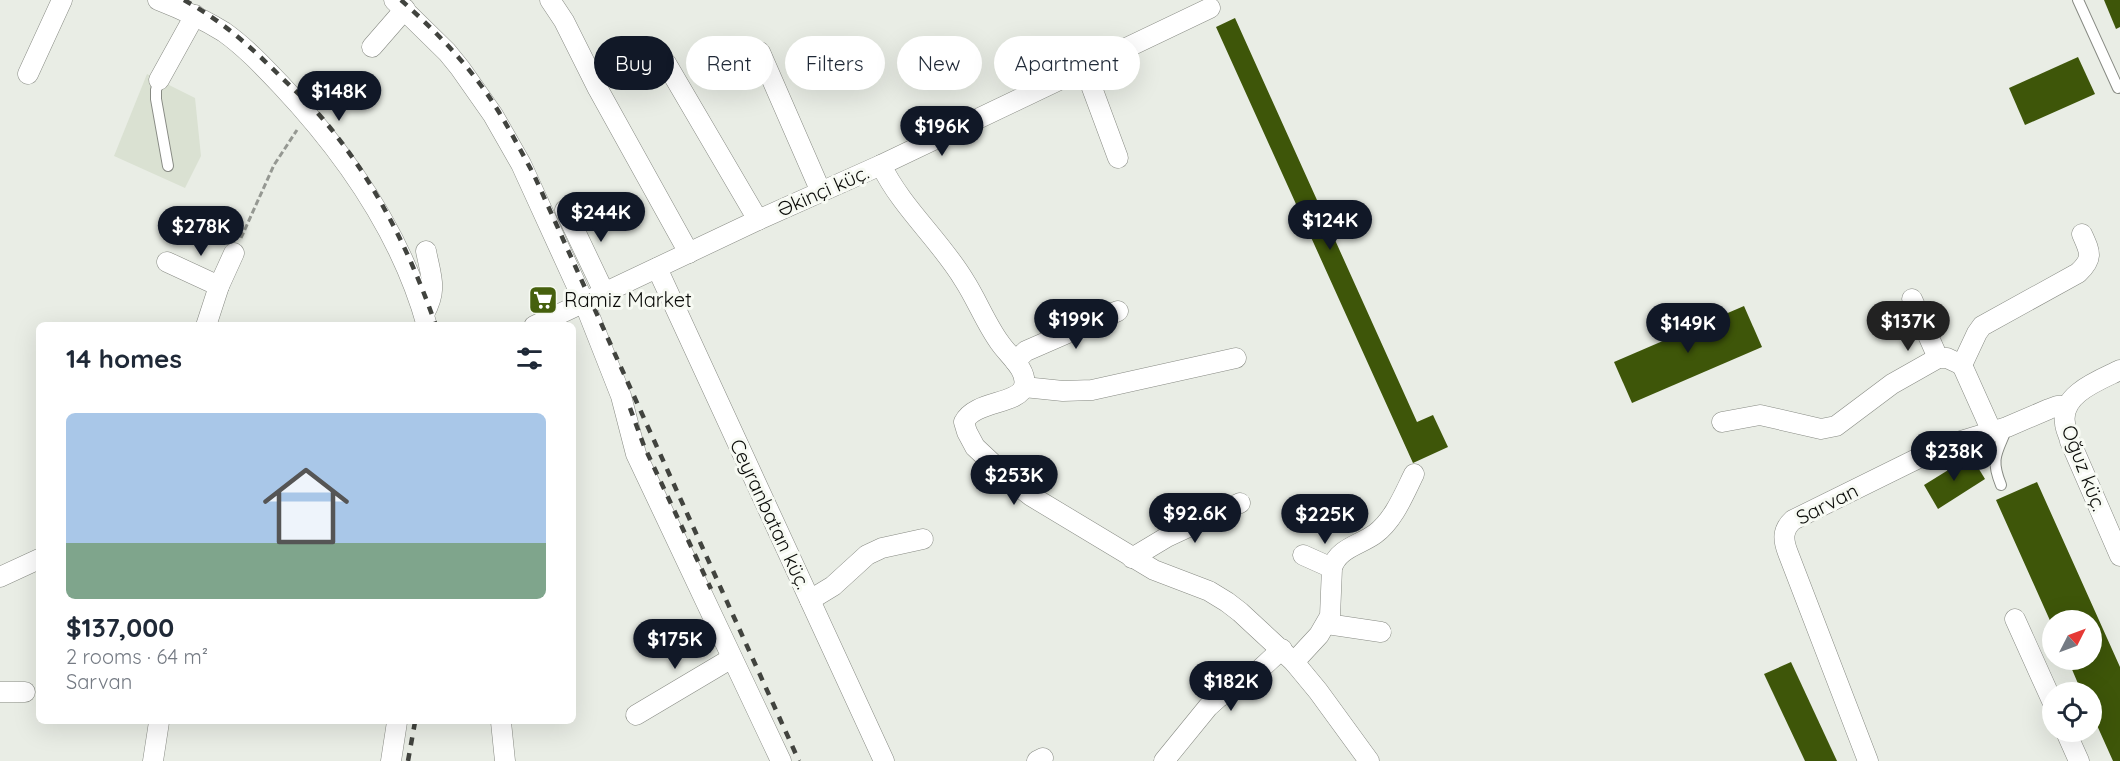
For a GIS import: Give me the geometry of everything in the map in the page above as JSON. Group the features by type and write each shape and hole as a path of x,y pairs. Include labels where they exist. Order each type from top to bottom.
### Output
{"street":[{"path":"27,74 62,0"},
{"path":"158,0 195,15 225,33 258,61 308,113 334,146 380,216 409,273 426,320"},
{"path":"550,0 568,29 603,99 688,253"},
{"path":"372,47 399,5 447,52 493,115 520,164 584,302 621,396 636,454 781,761"},
{"name":"Əkinçi küç.","path":"1140,42 1210,8"},
{"path":"159,80 195,15"},
{"path":"674,77 758,220"},
{"path":"773,82 820,192"},
{"name":"Əkinçi küç.","path":"542,322 1040,90"},
{"path":"1093,90 1118,158"},
{"path":"881,165 898,194 964,279 997,339 1015,361 1024,377 1024,387 1019,393 977,409 968,415 964,422 975,447 1006,477 1031,496 1154,570 1209,591 1227,602 1288,656 1318,691 1369,761"},
{"path":"565,210 604,292"},
{"path":"1962,366 1982,326 2078,273 2088,263 2090,253 2082,234"},
{"path":"426,251 433,290 426,320"},
{"path":"207,322 219,286 234,253"},
{"path":"167,262 219,286"},
{"name":"Ceyranbatan küç.","path":"657,268 884,761"},
{"path":"1912,299 1938,358"},
{"path":"1015,361 1026,351 1118,311"},
{"path":"1024,387 1063,391 1092,390 1236,358"},
{"path":"1722,422 1760,415 1821,429 1836,426 1892,384 1938,358 1947,358 1962,366 2000,430"},
{"name":"Oğuz küç.","path":"2120,370 2079,393 2067,406 2064,422 2120,556"},
{"name":"Sarvan","path":"1868,761 1783,539 1786,526 1793,520 1941,447 2000,430 2049,408 2067,406"},
{"path":"1164,761 1218,698 1256,673 1288,656 1327,624 1330,616 1334,561 1341,553 1375,534 1385,525 1414,474"},
{"path":"1132,558 1158,541 1240,502"},
{"path":"810,600 833,586 867,555 882,548 923,539"},
{"path":"1303,555 1332,568"},
{"path":"0,577 36,560"},
{"path":"2015,619 2043,682"},
{"path":"1327,624 1381,632"},
{"path":"636,715 732,658"},
{"path":"0,692 25,692"},
{"path":"153,761 159,724"},
{"path":"390,761 397,724"},
{"path":"501,724 505,761"},
{"path":"2070,742 2079,761"}],"lane":[{"path":"2078,0 2118,88"},
{"path":"159,80 156,99 168,166"},
{"path":"2000,430 1994,469 2001,485"}],"path":[{"path":"234,253 274,165 308,113"}],"shaded area":[{"path":"147,74 195,98 201,156 185,188 114,156"}],"building":[{"path":"2104,0 2120,0 2120,27 2116,29"},
{"path":"1235,18 1417,422 1433,415 1448,447 1413,463 1216,27"},
{"path":"2078,57 2095,94 2025,125 2009,88"},
{"path":"1744,306 1762,347 1632,403 1614,362"},
{"path":"1971,456 1985,479 1938,509 1924,485"},
{"path":"2037,482 2094,610 2045,610 1996,500"},
{"path":"2102,627 2120,667 2120,761 2113,761 2102,736 2102,682 2077,682 2072,670 2102,670"},
{"path":"1791,662 1837,761 1805,761 1764,674"}],"railway":[{"path":"184,0 221,24 256,52 311,106 341,141 389,217 415,270 435,322"},
{"path":"401,0 443,40 480,84 502,117 534,175 799,761"},
{"path":"630,408 644,446 711,589"},
{"path":"408,761 415,724"}],"place":[{"name":"Ramiz Market","path":"543,300"}]}
